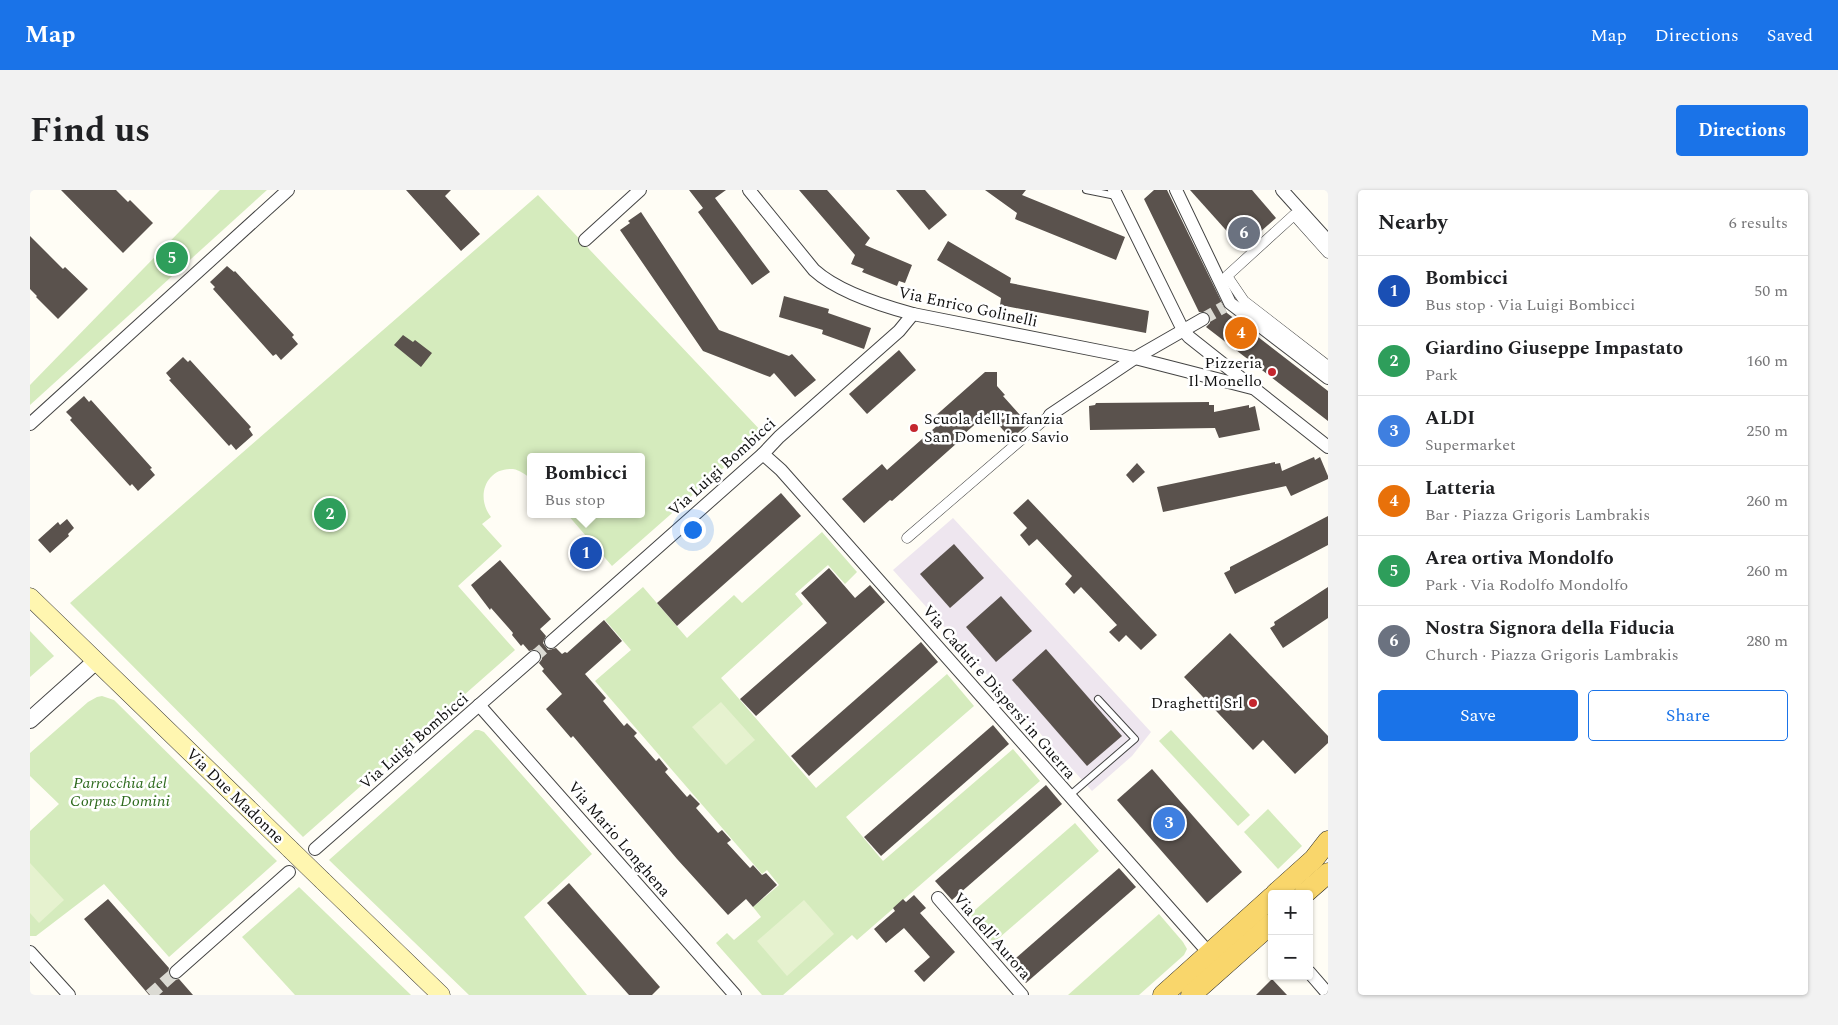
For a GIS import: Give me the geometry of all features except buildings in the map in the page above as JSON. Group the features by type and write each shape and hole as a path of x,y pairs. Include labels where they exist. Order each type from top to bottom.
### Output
{"main road":[{"name":"Via Due Madonne","path":"30,597 441,995"},
{"path":"1307,890 1325,866 1328,842"},
{"path":"1282,890 1325,866"},
{"path":"1163,995 1268,901"},
{"path":"1191,995 1268,928"}],"street":[{"path":"30,424 288,190"},
{"path":"585,240 640,190"},
{"name":"Via Enrico Golinelli","path":"750,190 814,270 833,284 879,303 913,314 1135,358 1252,388"},
{"path":"1176,190 1227,305 1328,378"},
{"path":"1282,190 1328,241"},
{"path":"1116,193 1183,330 1189,338 1328,447"},
{"path":"1328,253 1294,215 1227,276 1244,301 1328,366"},
{"name":"Via Luigi Bombicci","path":"551,642 899,331 913,314"},
{"path":"906,538 1050,415 1135,358 1202,319"},
{"name":"Via Caduti e Dispersi in Guerra","path":"763,454 781,470 1209,954"},
{"name":"Via Luigi Bombicci","path":"315,849 534,657"},
{"path":"30,720 96,661"},
{"name":"Via Mario Longhena","path":"479,705 735,995"},
{"path":"176,972 289,872"},
{"name":"Via dell'Aurora","path":"938,898 1022,995"},
{"path":"30,952 69,995"},
{"path":"1313,977 1328,994"}],"lane":[{"path":"1086,190 1116,193"},
{"path":"1069,796 1134,739 1098,699"}],"shaded area":[{"path":"953,518 1151,732 1132,756 1092,791 893,570"}],"green space":[{"path":"220,190 267,190 30,405 30,385"},
{"path":"538,195 763,433 612,566 570,518 645,518 645,453 527,453 527,475 513,469 496,473 490,478 484,492 484,501 491,517 482,524 502,546 458,586 515,650 303,837 70,603"},
{"path":"822,532 857,572 845,584 828,565 795,594 803,604 721,678 816,788 947,674 974,706 846,817 883,861 1013,749 1040,781 857,940 852,935 783,995 762,995 716,943 727,933 734,940 761,917 753,907 779,885 767,870 762,874 595,681 631,650 605,620 643,587 687,638 734,595 742,603"},
{"path":"30,631 54,656 30,677"},
{"name":"Parrocchia del Corpus Domini","path":"102,696 114,700 277,861 169,957 104,884 36,936 30,936 30,831 59,804 30,776 30,753 88,702"},
{"path":"721,702 755,740 726,765 692,727"},
{"path":"475,730 484,732 592,854 524,917 587,995 469,995 329,860"},
{"path":"1171,730 1250,815 1238,826 1159,741"},
{"path":"1268,809 1302,846 1278,869 1244,832"},
{"path":"1075,823 1099,851 992,944 968,916"},
{"path":"30,863 64,900 39,923 30,913"},
{"path":"299,887 411,995 295,995 242,937"},
{"path":"804,900 834,934 787,976 757,941"},
{"path":"1159,914 1183,942 1187,949 1184,955 1139,995 1068,995"}],"tunnel":[{"path":"1203,319 1224,307"},
{"path":"534,657 551,642"},
{"path":"150,995 176,972"}],"place":[{"name":"Nostra Signora della Fiducia","path":"1244,233"},
{"name":"Area ortiva Mondolfo","path":"172,258"},
{"name":"Latteria","path":"1241,333"},
{"name":"Pizzeria Il Monello","path":"1272,372"},
{"name":"Scuola dell'Infanzia San Domenico Savio","path":"914,428"},
{"name":"Giardino Giuseppe Impastato","path":"330,514"},
{"name":"Bombicci","path":"586,553"},
{"name":"Draghetti Srl","path":"1253,703"},
{"name":"ALDI","path":"1169,823"}]}
